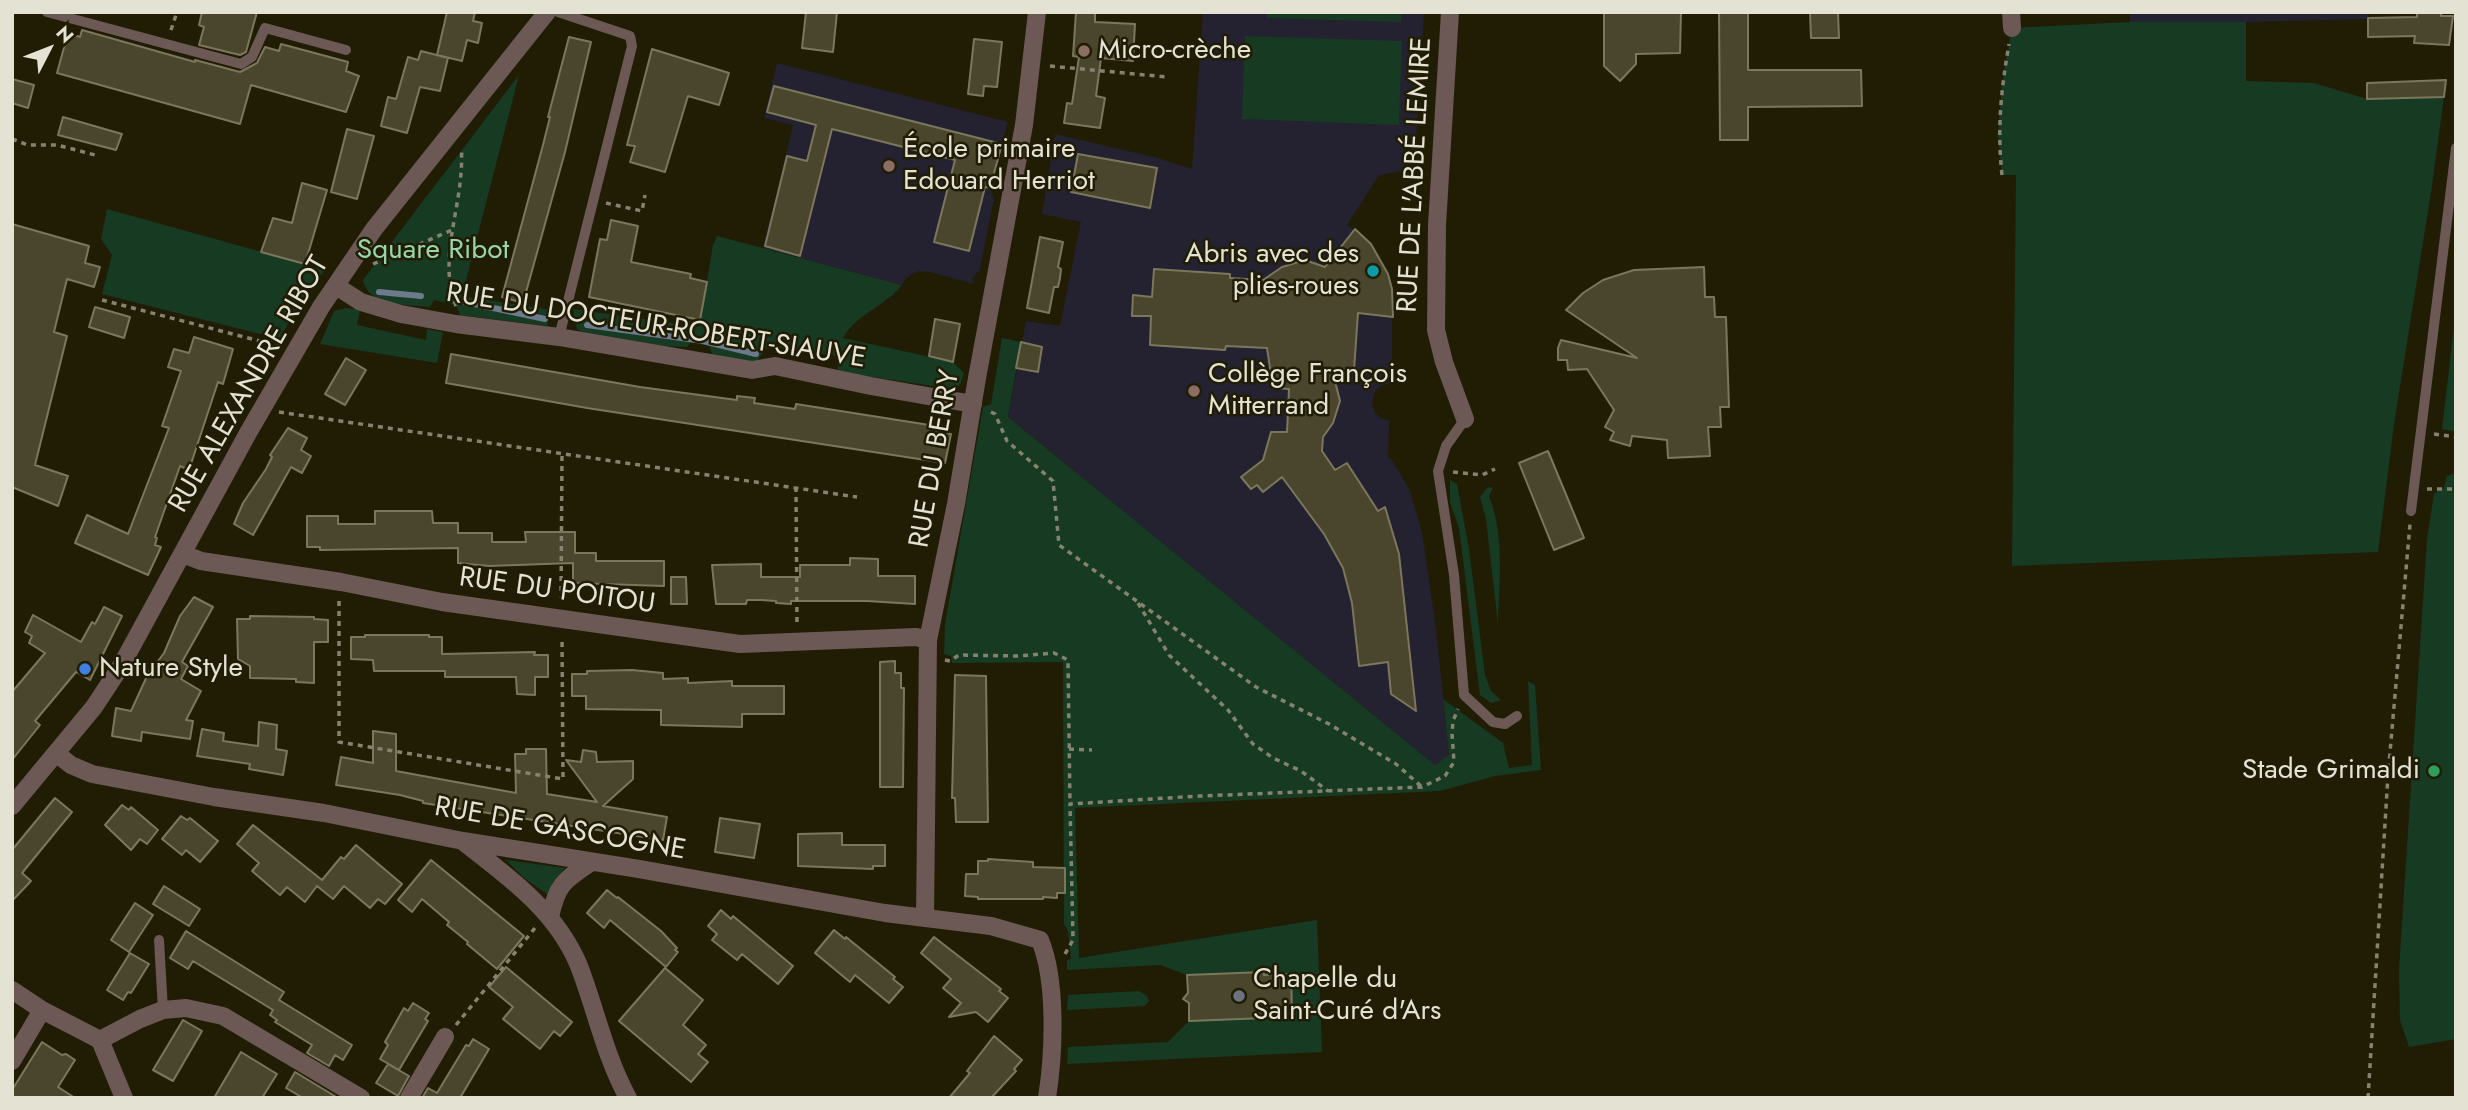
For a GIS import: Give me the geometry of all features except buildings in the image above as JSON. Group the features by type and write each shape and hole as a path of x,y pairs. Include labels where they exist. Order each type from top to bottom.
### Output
{"street":[{"name":"RUE ALEXANDRE RIBOT","path":"12,806 94,708 121,666 321,307 374,229 547,12"},
{"name":"RUE DU BERRY","path":"925,918 928,640 956,504 1024,125 1037,12"},
{"name":"RUE DE L'ABBÉ LEMIRE","path":"1450,12 1437,225 1436,330 1444,362 1465,419"},
{"name":"RUE DU DOCTEUR-ROBERT-SIAUVE","path":"340,280 361,302 401,314 559,337 752,370 775,366 973,404"},
{"name":"RUE DU POITOU","path":"183,554 201,561 341,582 442,602 712,641 740,644 916,637 928,640"},
{"name":"RUE DE GASCOGNE","path":"57,754 71,765 92,774 214,797 324,813 590,863 925,918 991,926 1040,940 1048,959"},
{"path":"463,841 527,893 550,917 578,964 601,1035 628,1098"},
{"path":"550,917 561,883 590,863"},
{"path":"1047,1098 1050,1082 1052,987 1048,959"},
{"path":"12,990 100,1040 124,1098"},
{"path":"100,1040 163,1010 186,1008 223,1016 361,1098"},
{"path":"12,1061 43,1010"},
{"path":"408,1098 445,1037"}],"lane":[{"path":"47,12 241,64 252,57 265,28 346,50"},
{"path":"558,12 630,36 632,46 559,337"},
{"path":"2411,511 2456,148"},
{"path":"1465,419 1446,446 1438,471 1454,575 1464,695 1493,722 1505,724 1517,716"},
{"path":"159,940 163,1010"}],"path":[{"path":"2002,175 1998,135 2011,20"},
{"path":"1030,65 1167,77"},
{"path":"12,139 28,145 57,145 99,156"},
{"path":"456,324 460,315 452,296 449,244 462,173 461,153 468,142"},
{"path":"594,200 642,211 645,195"},
{"path":"340,280 452,230"},
{"path":"102,300 277,345 292,355"},
{"path":"973,404 995,414 1007,441 1053,481 1059,545 1256,687 1329,724 1396,764 1422,787"},
{"path":"264,406 282,413 857,497"},
{"path":"2420,433 2456,437"},
{"path":"341,582 339,742 563,779 560,617 562,453"},
{"path":"1438,471 1482,475 1495,469"},
{"path":"796,487 799,642"},
{"path":"2414,487 2456,489"},
{"path":"2368,1098 2398,638 2411,511"},
{"path":"1137,601 1169,655 1228,710 1253,744 1273,758 1301,771 1328,791"},
{"path":"928,659 950,661 960,655 1018,656 1054,653 1068,660 1073,940 1062,958 1048,959"},
{"path":"1070,804 1422,787 1445,776 1454,762 1453,721 1464,695"},
{"path":"1069,749 1092,750"},
{"path":"445,1037 537,926 550,917"}],"shaded area":[{"name":"Collège François Mitterrand","path":"1203,12 1424,12 1414,169 1379,175 1347,225 1363,235 1377,252 1392,289 1392,385 1385,384 1378,388 1372,404 1375,413 1382,419 1389,420 1388,457 1410,491 1422,533 1436,629 1449,756 1435,765 1008,417 1026,321 1060,326 1081,222 1042,214 1055,134 1158,158 1192,169"},
{"path":"2130,12 2368,12 2369,19 2130,22"},
{"name":"École primaire Edouard Herriot","path":"777,63 1008,122 990,188 994,198 980,269 972,279 974,284 919,271 907,277 902,285 763,248 793,125 764,118"}],"green space":[{"path":"1267,12 1401,12 1401,22 1267,18"},
{"path":"2130,22 2246,22 2246,81 2314,83 2367,99 2444,97 2394,424 2378,552 2012,566 2016,175 2002,175 1998,135 2002,83 2012,28"},
{"path":"1245,36 1402,41 1399,125 1242,119"},
{"name":"Square Ribot","path":"519,75 462,296 551,310 547,326 460,315 456,305 434,300 430,307 400,305 373,296 363,280"},
{"path":"107,209 325,270 299,303 280,339 102,294 112,255 101,239"},
{"path":"717,236 902,285 855,323 843,338 953,362 964,373 960,385 952,388 941,387 838,372 837,356 768,346 757,361 745,362 713,356 709,346 691,342 687,347 630,344 603,339 577,329 573,309 699,327 713,245"},
{"path":"360,309 357,325 426,340 427,329 443,332 437,363 320,344 334,311"},
{"path":"2456,309 2456,432 2442,429"},
{"path":"1002,338 1021,342 1008,417 1435,765 1449,755 1443,699 1503,743 1509,768 1532,765 1528,681 1535,685 1541,770 1495,776 1440,791 1075,808 1079,958 1317,920 1322,1052 1067,1064 1068,1047 1168,1042 1189,1021 1266,1017 1266,1013 1292,1012 1291,974 1264,975 1263,972 1187,975 1160,965 1067,970 1067,960 1071,959 1068,931 1064,924 1063,662 952,663 951,656 944,654 945,624 983,407 991,404"},
{"name":"Stade Grimaldi","path":"2456,473 2456,1039 2409,1047 2400,1020 2399,970 2427,539 2434,494 2444,487 2447,476"},
{"path":"1450,480 1457,484 1469,549 1485,675 1491,691 1501,700 1491,703 1480,695 1459,528 1450,502"},
{"path":"1488,487 1493,488 1489,496 1499,543 1498,624 1486,519 1480,497"},
{"path":"506,860 565,868 552,884 550,896 524,878"},
{"path":"1139,991 1147,996 1149,1001 1145,1006 1067,1010 1068,995"}],"waterway":[{"path":"379,292 421,296"},
{"path":"465,302 545,319"},
{"path":"587,325 703,341 756,354"}],"place":[{"name":"Micro-crèche","path":"1084,51"},
{"name":"École primaire Edouard Herriot","path":"889,166"},
{"name":"Abris avec des plies-roues","path":"1373,271"},
{"name":"Collège François Mitterrand","path":"1194,391"},
{"name":"Nature Style","path":"85,669"},
{"name":"Stade Grimaldi","path":"2434,771"},
{"name":"Chapelle du Saint-Curé d'Ars","path":"1239,996"}]}
